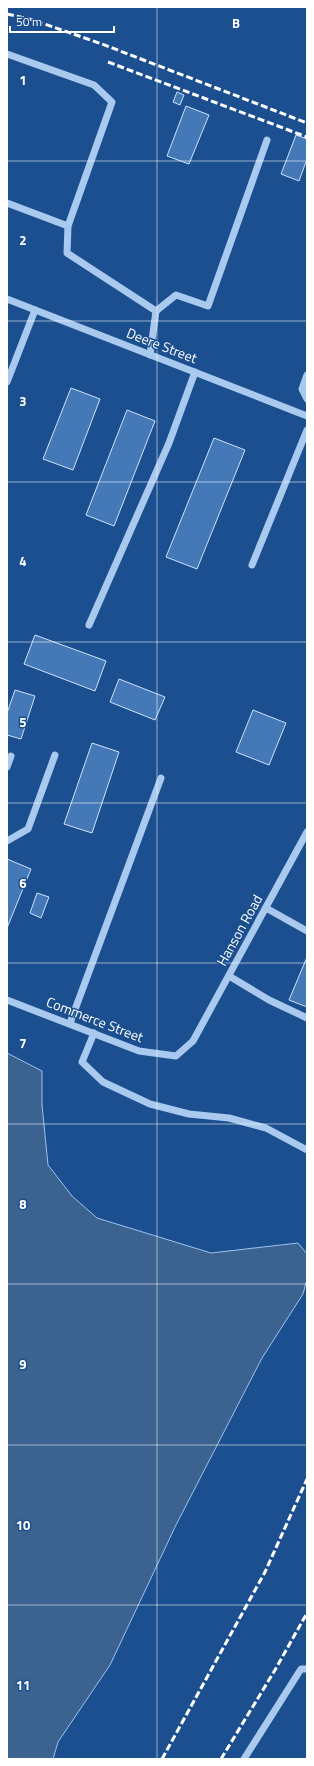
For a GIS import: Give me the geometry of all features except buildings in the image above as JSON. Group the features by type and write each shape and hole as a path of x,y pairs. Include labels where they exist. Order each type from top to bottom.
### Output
{"street":[{"path":"7,54 94,86 112,102 68,226 67,253 156,311"},
{"path":"150,354 156,311 176,295 208,306 267,140"},
{"path":"7,203 68,226"},
{"name":"Deere Street","path":"7,299 307,416"},
{"path":"7,382 35,310"},
{"path":"90,625 169,443 195,372"},
{"path":"307,375 302,389 307,399"},
{"path":"252,565 307,430"},
{"path":"7,841 28,829 55,755"},
{"path":"7,767 11,756"},
{"path":"70,1023 161,778"},
{"name":"Hanson Road","path":"193,1041 307,832"},
{"path":"266,908 307,931"},
{"path":"229,976 269,1000 307,1018"},
{"name":"Commerce Street","path":"7,1000 70,1023 139,1051 176,1056 193,1041"},
{"path":"94,1033 82,1062 103,1082 150,1104 189,1114 229,1118 266,1128 307,1150"},
{"path":"244,1759 301,1669 307,1670"}],"water":[{"path":"7,1053 42,1071 42,1105 48,1165 72,1196 97,1218 211,1253 298,1243 307,1254 307,1279 303,1294 262,1358 176,1525 110,1665 58,1742 53,1759 7,1759"}],"railway":[{"path":"7,14 33,20 102,44 307,123"},
{"path":"108,62 307,137"},
{"path":"162,1759 265,1572 307,1479"},
{"path":"221,1759 275,1670 307,1613"}]}
